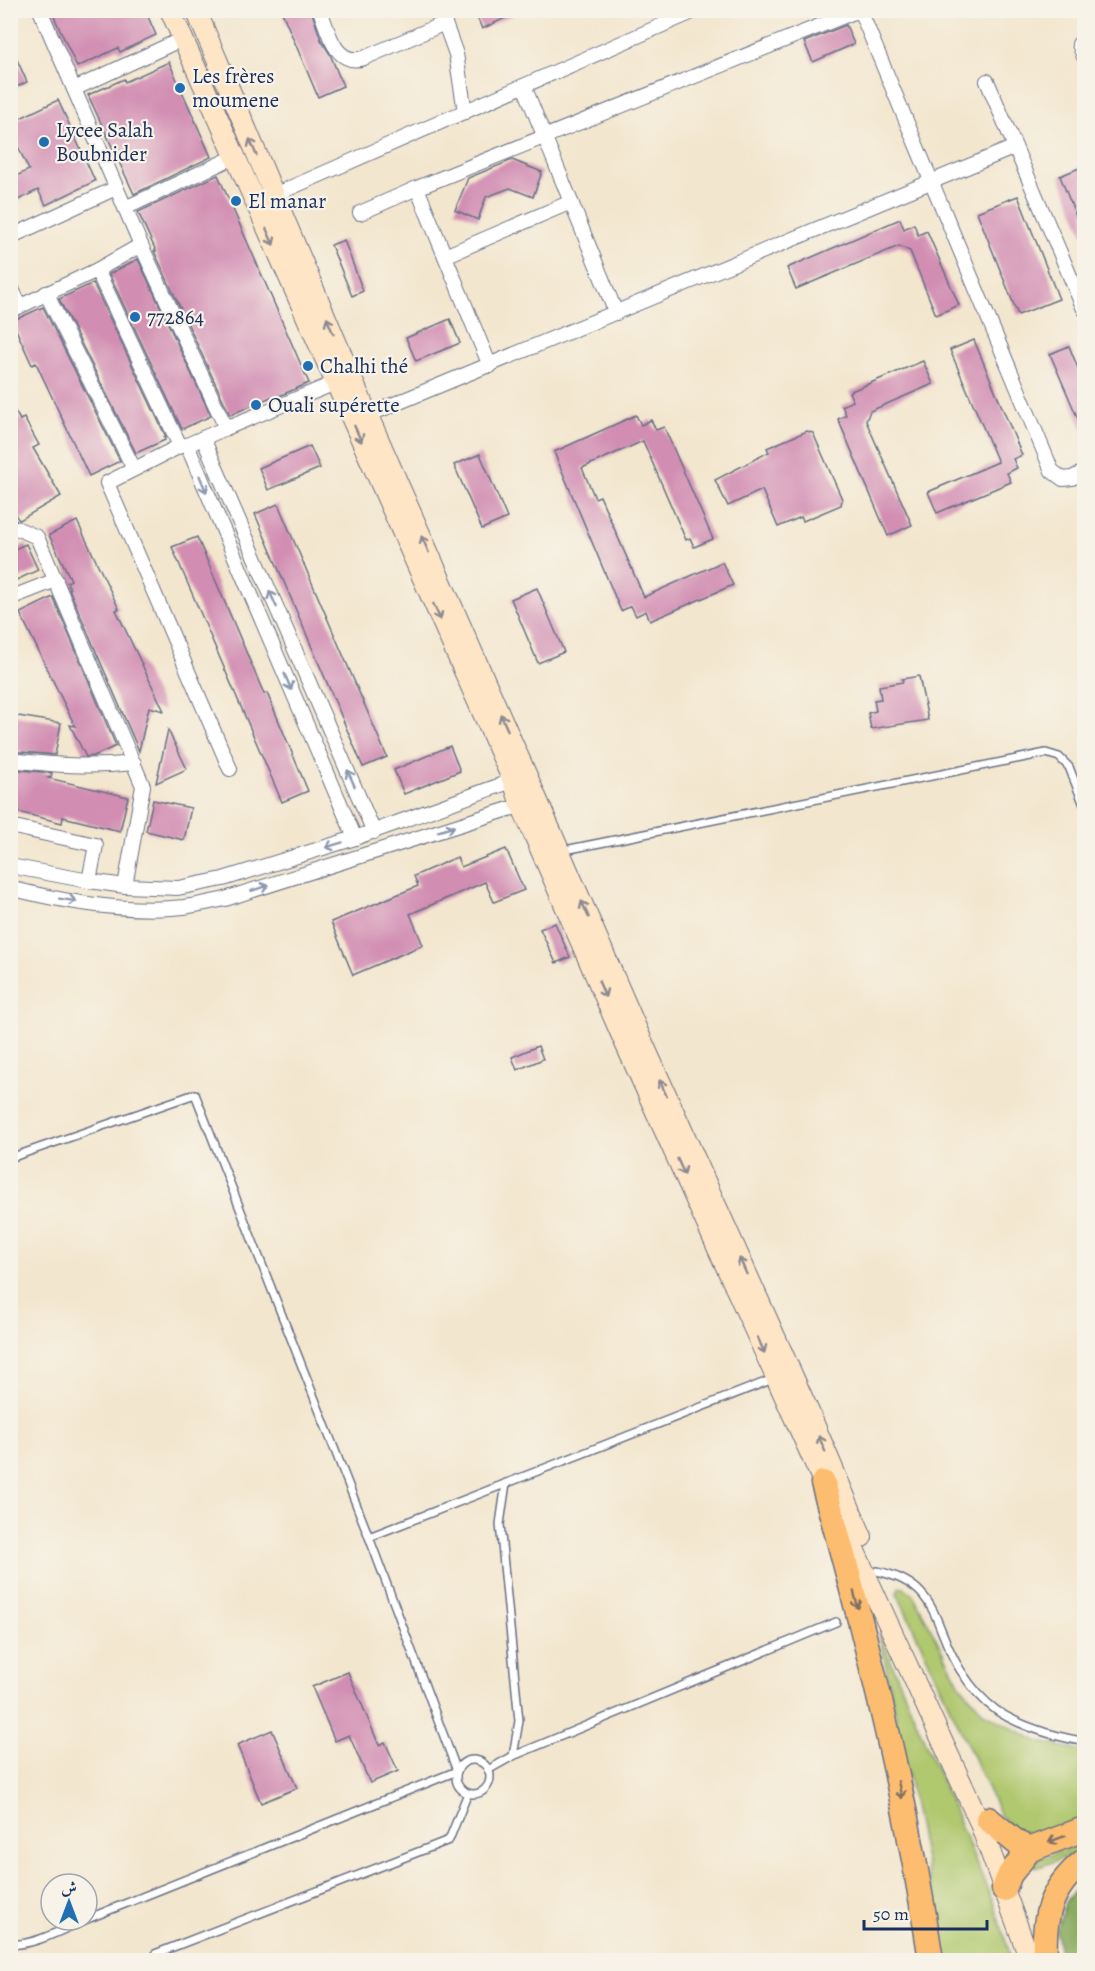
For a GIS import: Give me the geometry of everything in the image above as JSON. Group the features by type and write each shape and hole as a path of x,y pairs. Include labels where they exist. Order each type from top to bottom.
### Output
{"highway":[{"path":"824,1483 861,1621 905,1808 931,1960"},
{"path":"988,1820 1029,1850"},
{"path":"1007,1882 1029,1850 1084,1828"},
{"path":"1045,1960 1045,1927 1054,1894 1064,1880 1084,1861"}],"main road":[{"path":"170,10 335,383 520,778"},
{"path":"196,10 552,854 629,1052 877,1571 988,1820 1030,1960"},
{"path":"783,1374 824,1483 1045,1960"}],"street":[{"path":"40,10 124,208 226,428"},
{"path":"320,10 335,48 344,58 351,60 364,58 442,17 456,54 465,112"},
{"path":"274,195 697,10"},
{"path":"360,213 860,10 1052,471 1063,479 1072,478 1084,472"},
{"path":"74,89 182,39"},
{"path":"987,81 1084,309"},
{"path":"524,86 616,313"},
{"path":"368,415 1015,147"},
{"path":"124,208 234,157"},
{"path":"10,237 116,188"},
{"path":"417,188 490,366"},
{"path":"445,256 571,202"},
{"path":"10,285 15,309 97,270 141,245"},
{"path":"97,270 184,446 355,838"},
{"path":"46,293 134,470"},
{"path":"230,769 107,483 184,446 335,383"},
{"path":"203,438 374,832"},
{"path":"12,526 38,537 143,786 125,886"},
{"path":"10,598 56,580"},
{"path":"10,760 62,766 134,763"},
{"path":"10,866 125,886 178,888 223,879 374,832 520,778"},
{"path":"10,888 92,904 142,908 183,907 225,899 529,803"},
{"path":"10,826 96,845 89,881"}],"lane":[{"path":"552,854 1046,753 1059,758 1069,767 1084,805"},
{"path":"10,1158 195,1094 369,1537 457,1771 459,1787 474,1794 484,1790 490,1780 485,1765 475,1761 464,1763 457,1771 99,1915"},
{"path":"369,1537 783,1374"},
{"path":"506,1483 500,1524 519,1721 513,1756"},
{"path":"877,1571 905,1580 917,1588 936,1614 950,1651 961,1670 982,1699 996,1711 1012,1721 1031,1728 1071,1740 1084,1741"},
{"path":"488,1770 513,1756 837,1622"},
{"path":"155,1954 448,1840 468,1793"},
{"path":"10,1944 16,1945 35,1940 55,1932"}],"green space":[{"path":"900,1587 904,1587 914,1596 960,1685 984,1713 1039,1742 1084,1751 1084,1818 1059,1828 1031,1833 1014,1828 1000,1815 897,1593"},
{"path":"879,1633 994,1905 1012,1960 942,1960 933,1899"},
{"path":"1084,1843 1084,1850 1036,1868 1034,1861"},
{"path":"1084,1878 1084,1960 1061,1960 1056,1933 1065,1902"}],"building":[{"path":"51,10 145,10 156,35 120,52 118,48 77,67"},
{"path":"281,10 311,10 321,40 330,54 343,86 318,97"},
{"path":"474,10 522,10 482,29"},
{"path":"846,25 854,44 813,62 804,42"},
{"path":"10,44 27,82 10,90"},
{"path":"169,62 211,157 134,194 88,95 124,79 125,82"},
{"name":"Lycee Salah Boubnider","path":"58,100 95,181 46,205 38,190 10,204 10,179 29,170 10,130 10,123"},
{"path":"512,160 542,172 533,197 510,188 486,197 478,220 455,210 468,178"},
{"path":"1084,166 1084,237 1060,176"},
{"path":"218,175 309,383 230,415 138,212"},
{"path":"1018,196 1059,299 1018,315 977,212"},
{"path":"900,219 904,229 914,224 918,235 927,231 959,305 936,315 910,251 899,246 796,289 787,268"},
{"path":"344,240 363,291 352,296 331,245"},
{"path":"138,259 211,416 182,429 109,274"},
{"path":"93,283 166,437 164,437 165,440 136,453 59,299"},
{"path":"43,307 120,461 89,476 36,363 32,365 12,321"},
{"path":"450,319 460,343 416,361 406,338"},
{"path":"974,340 1022,455 1013,459 1017,468 1007,473 1011,482 937,513 928,492 998,462 950,350"},
{"path":"1069,346 1084,383 1084,433 1050,354"},
{"path":"923,361 933,384 870,411 866,421 912,525 888,536 838,419 846,415 842,406 853,401 849,392"},
{"path":"10,403 20,420 24,418 39,445 33,448 61,496 20,520 10,507"},
{"path":"636,415 641,425 651,420 656,430 664,427 713,539 694,547 690,538 686,540 643,441 582,468 595,498 600,496 644,597 722,562 733,585 650,621 646,611 636,616 631,606 621,611 554,452"},
{"path":"807,431 813,433 842,499 841,505 803,521 801,517 778,527 762,490 728,506 715,480 769,452 767,448"},
{"path":"310,446 320,468 268,490 259,468"},
{"path":"480,454 507,518 482,529 454,465"},
{"path":"278,504 387,757 363,767 255,514"},
{"path":"77,521 164,711 149,707 139,751 69,589 67,582 71,580 49,535"},
{"path":"197,537 308,791 282,802 172,547"},
{"path":"26,544 38,570 10,583 10,551"},
{"path":"537,588 564,652 538,663 511,599"},
{"path":"53,597 116,746 94,756 86,757 70,725 75,726 20,613"},
{"path":"919,676 928,720 871,729 868,713 876,711 874,700 881,699 879,686 903,682 902,679"},
{"path":"12,715 61,723 55,755 10,751"},
{"path":"168,730 187,769 156,783"},
{"path":"450,746 460,771 404,794 394,770"},
{"path":"10,769 52,773 48,778 128,797 120,831 63,817 62,823 10,810"},
{"path":"153,800 191,808 184,840 146,831"},
{"path":"506,849 524,890 494,902 485,882 410,914 423,945 353,975 331,922 418,886 414,876 457,857 461,867"},
{"path":"555,923 570,957 556,963 540,929"},
{"path":"538,1046 543,1059 517,1070 512,1057"},
{"path":"348,1672 379,1745 385,1742 398,1771 370,1783 349,1735 335,1741 312,1687"},
{"path":"272,1730 297,1788 261,1803 237,1745"}],"place":[{"name":"Les frères moumene","path":"180,88"},
{"name":"Lycee Salah Boubnider","path":"44,142"},
{"name":"El manar","path":"236,201"},
{"name":"772864","path":"135,317"},
{"name":"Chalhi thé","path":"308,366"},
{"name":"Ouali supérette","path":"256,405"}]}
